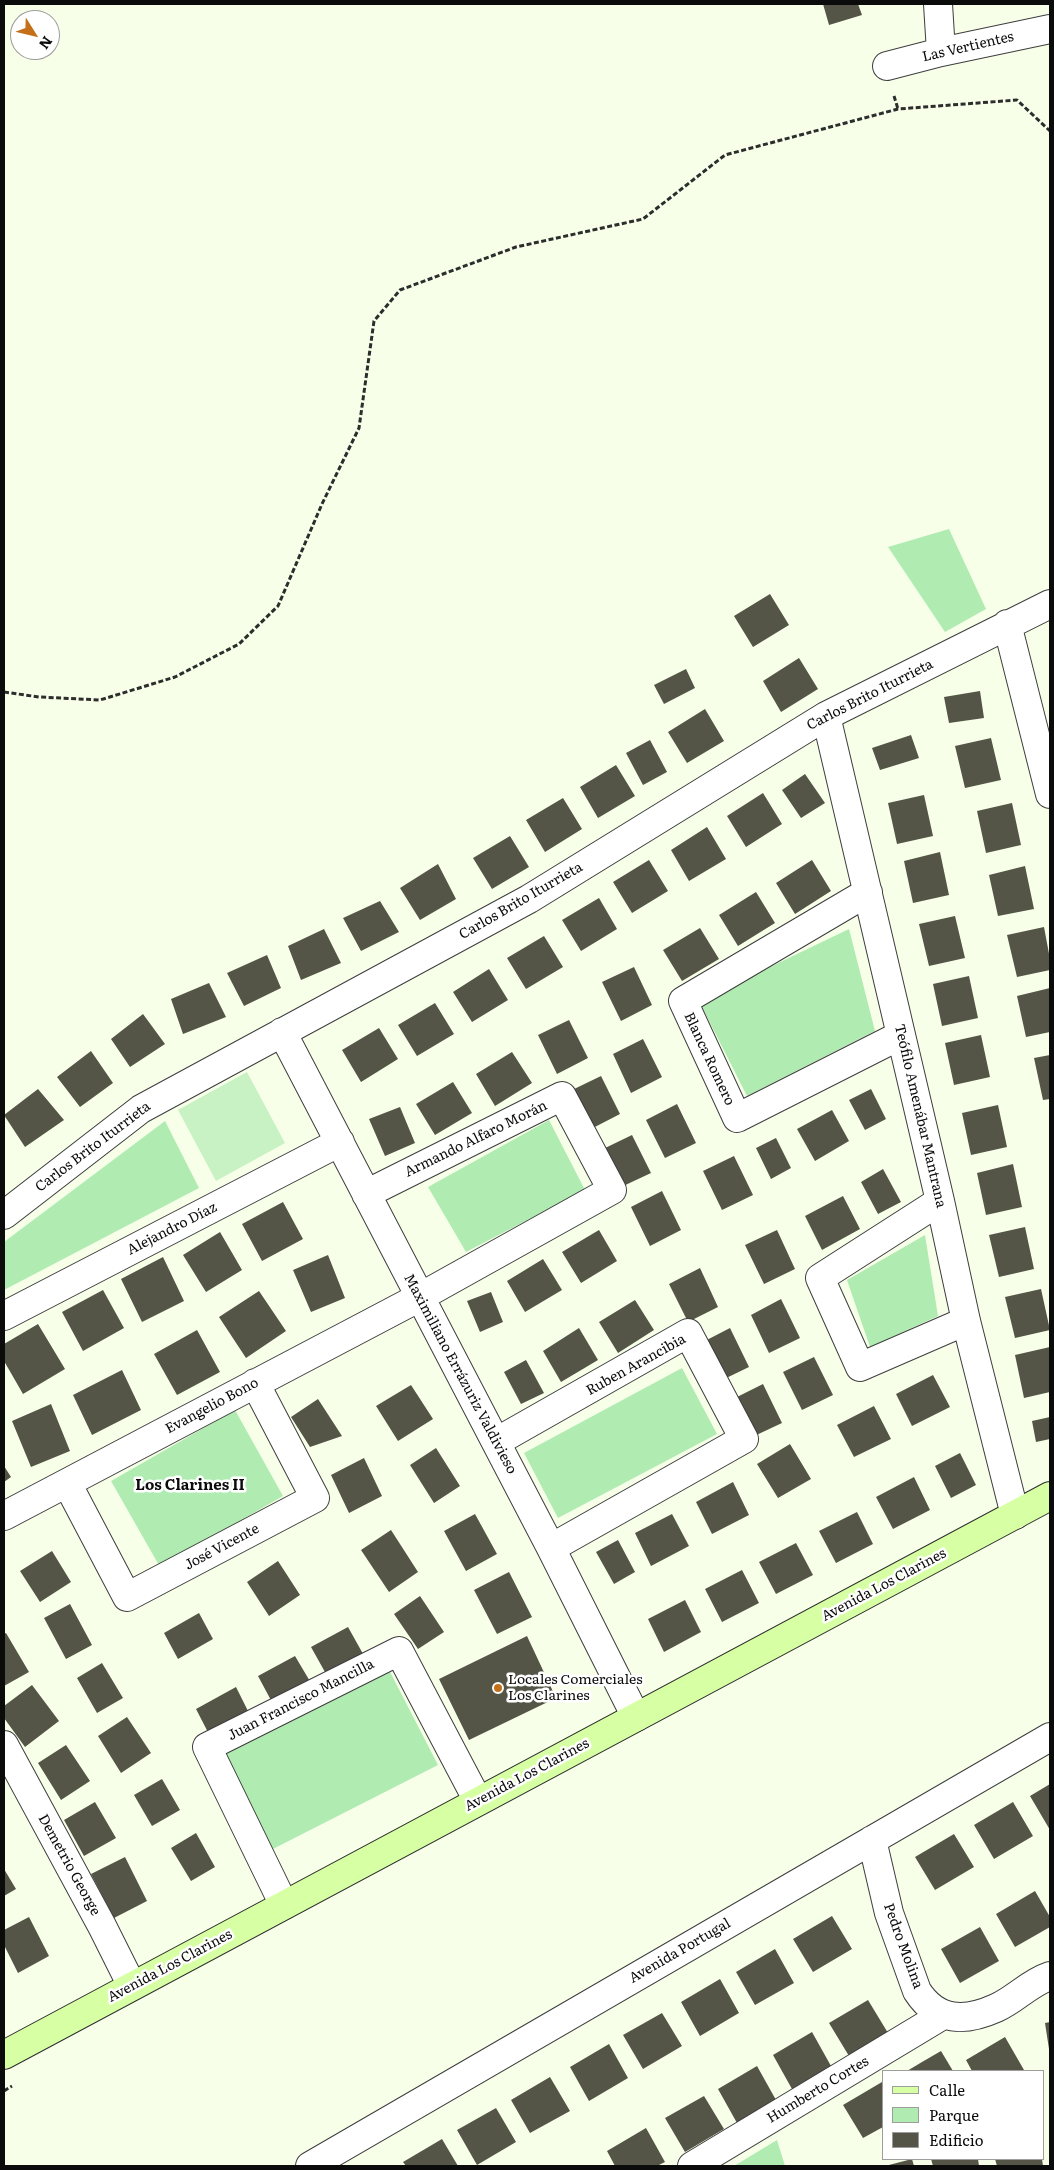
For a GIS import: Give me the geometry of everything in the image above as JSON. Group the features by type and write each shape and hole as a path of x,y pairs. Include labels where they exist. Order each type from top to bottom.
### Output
{"street":[{"path":"938,4 941,52"},
{"name":"Las Vertientes","path":"887,66 941,52 1050,29"},
{"name":"Carlos Brito Iturrieta","path":"4,1215 141,1109 528,899 826,716 1050,604"},
{"path":"1008,624 1050,794"},
{"name":"Teófilo Amenábar Mantrana","path":"826,716 940,1201 966,1321 1015,1515"},
{"name":"Blanca Romero","path":"868,892 683,1001 737,1118 901,1035"},
{"name":"Maximiliano Errázuriz Valdivieso","path":"282,1032 551,1548 636,1717"},
{"name":"Armando Alfaro Morán","path":"366,1194 562,1096 612,1190 420,1297"},
{"name":"Alejandro Díaz","path":"4,1316 340,1142"},
{"path":"940,1201 820,1278 860,1367 966,1321"},
{"name":"Evangelio Bono","path":"4,1516 420,1297"},
{"name":"Ruben Arancibia","path":"496,1442 688,1333 744,1438 551,1548"},
{"name":"José Vicente","path":"67,1483 127,1597 315,1498 255,1383"},
{"name":"Avenida Los Clarines","path":"4,2055 1050,1496"},
{"name":"Juan Francisco Mancilla","path":"284,1905 207,1748 399,1651 478,1801"},
{"name":"Avenida Portugal","path":"310,2166 1050,1737"},
{"name":"Demetrio George","path":"4,1745 102,1926 132,1986"},
{"name":"Pedro Molina","path":"872,1840 890,1914 917,1991 932,2009 943,2015"},
{"path":"943,2015 966,2017 997,2008 1028,1986 1050,1976"},
{"name":"Humberto Cortes","path":"692,2166 943,2015"}],"path":[{"path":"4,692 39,697 100,700 175,677 239,644 278,606 322,504 360,428 374,321 400,290 516,247 643,219 725,155 898,109 1017,100 1050,131"}],"green space":[{"path":"949,529 986,609 945,632 888,547"},
{"path":"849,929 875,1031 747,1096 699,1001"},
{"path":"247,1072 285,1143 216,1181 178,1110"},
{"path":"549,1120 585,1190 466,1252 428,1187"},
{"path":"165,1121 199,1188 4,1290 4,1242"},
{"path":"925,1235 938,1316 870,1347 847,1280"},
{"path":"682,1368 717,1434 558,1518 524,1453"},
{"path":"235,1410 283,1496 160,1567 111,1481"},
{"path":"387,1666 438,1765 269,1851 219,1753"},
{"path":"777,2140 785,2166 734,2166"}],"building":[{"path":"823,4 858,4 862,15 829,25"},
{"path":"770,594 789,625 753,647 734,616"},
{"path":"799,658 818,689 781,712 763,681"},
{"path":"686,669 695,688 664,704 654,685"},
{"path":"980,691 984,718 949,723 944,697"},
{"path":"705,709 724,741 687,763 668,732"},
{"path":"911,735 919,758 880,770 872,748"},
{"path":"991,738 1001,780 965,788 955,746"},
{"path":"650,740 667,772 643,785 626,753"},
{"path":"616,765 635,796 598,818 580,787"},
{"path":"805,774 825,803 801,818 782,790"},
{"path":"763,793 782,824 746,847 727,816"},
{"path":"924,795 933,836 897,844 888,803"},
{"path":"563,798 582,829 545,852 526,820"},
{"path":"1012,803 1021,845 986,853 977,811"},
{"path":"707,827 726,859 689,881 671,850"},
{"path":"510,836 529,867 492,889 473,858"},
{"path":"940,852 949,895 913,903 904,861"},
{"path":"649,860 668,891 632,913 613,882"},
{"path":"812,860 831,891 795,914 776,883"},
{"path":"438,864 456,899 420,920 400,888"},
{"path":"1025,866 1034,909 998,916 989,875"},
{"path":"756,892 775,923 738,946 719,915"},
{"path":"599,898 617,929 581,951 562,920"},
{"path":"380,901 399,932 361,951 343,918"},
{"path":"955,916 965,958 929,966 919,924"},
{"path":"1044,927 1050,959 1050,970 1017,977 1007,935"},
{"path":"700,928 719,959 682,981 663,950"},
{"path":"324,929 341,963 301,980 288,946"},
{"path":"544,936 563,967 526,989 507,958"},
{"path":"267,955 281,988 244,1006 227,973"},
{"path":"634,967 652,1005 621,1021 602,982"},
{"path":"489,969 508,1000 472,1022 453,992"},
{"path":"969,976 978,1018 942,1026 933,984"},
{"path":"209,983 226,1017 183,1034 171,999"},
{"path":"1050,988 1050,1032 1026,1037 1017,996"},
{"path":"435,1003 454,1034 417,1056 398,1025"},
{"path":"143,1014 165,1044 130,1067 111,1039"},
{"path":"569,1020 588,1058 557,1074 538,1035"},
{"path":"379,1028 398,1059 361,1082 342,1050"},
{"path":"981,1035 990,1077 954,1085 945,1043"},
{"path":"643,1039 662,1077 631,1093 613,1054"},
{"path":"91,1051 113,1083 80,1107 57,1077"},
{"path":"512,1052 532,1083 495,1106 476,1074"},
{"path":"1050,1055 1050,1099 1043,1100 1034,1058"},
{"path":"601,1076 620,1114 589,1130 570,1091"},
{"path":"453,1082 472,1113 435,1135 416,1104"},
{"path":"38,1089 64,1120 25,1147 4,1115"},
{"path":"871,1089 886,1119 865,1130 849,1100"},
{"path":"677,1104 696,1143 665,1158 646,1120"},
{"path":"998,1105 1007,1147 971,1155 962,1113"},
{"path":"400,1107 415,1143 385,1156 369,1119"},
{"path":"832,1110 849,1141 815,1161 797,1129"},
{"path":"632,1135 651,1173 619,1188 601,1150"},
{"path":"776,1138 791,1168 771,1179 756,1148"},
{"path":"734,1156 753,1195 722,1210 703,1171"},
{"path":"1013,1164 1022,1207 986,1215 977,1173"},
{"path":"883,1169 901,1202 878,1214 861,1182"},
{"path":"662,1191 681,1230 650,1246 631,1207"},
{"path":"843,1196 860,1229 822,1250 805,1216"},
{"path":"283,1202 303,1239 262,1261 242,1224"},
{"path":"1025,1227 1034,1269 999,1277 989,1235"},
{"path":"599,1230 617,1261 581,1283 562,1252"},
{"path":"777,1230 795,1269 764,1284 745,1245"},
{"path":"220,1232 242,1270 206,1292 183,1255"},
{"path":"328,1255 345,1298 311,1312 293,1270"},
{"path":"163,1257 184,1301 142,1322 121,1279"},
{"path":"543,1259 562,1290 525,1312 507,1281"},
{"path":"700,1268 718,1307 688,1322 669,1284"},
{"path":"1041,1289 1050,1330 1015,1338 1005,1297"},
{"path":"103,1290 124,1328 83,1351 62,1312"},
{"path":"259,1291 286,1331 246,1358 219,1317"},
{"path":"491,1292 503,1322 480,1332 467,1301"},
{"path":"781,1299 800,1338 769,1353 751,1315"},
{"path":"635,1300 654,1330 618,1353 599,1322"},
{"path":"38,1324 65,1369 23,1394 4,1361 4,1344"},
{"path":"579,1328 598,1360 561,1382 543,1351"},
{"path":"730,1328 749,1367 718,1382 699,1344"},
{"path":"197,1330 220,1372 177,1395 154,1354"},
{"path":"1050,1347 1050,1392 1024,1398 1015,1355"},
{"path":"814,1357 833,1395 802,1410 783,1372"},
{"path":"526,1360 544,1393 521,1404 504,1372"},
{"path":"122,1370 141,1410 92,1435 73,1395"},
{"path":"933,1375 950,1407 912,1426 896,1394"},
{"path":"763,1384 782,1423 750,1438 731,1400"},
{"path":"411,1385 433,1419 398,1441 376,1406"},
{"path":"318,1399 342,1436 310,1447 291,1417"},
{"path":"51,1404 70,1451 31,1467 12,1421"},
{"path":"874,1406 891,1439 854,1457 837,1425"},
{"path":"1050,1417 1050,1439 1036,1442 1032,1421"},
{"path":"790,1444 811,1479 778,1498 757,1464"},
{"path":"436,1448 460,1486 434,1503 410,1465"},
{"path":"960,1453 976,1485 951,1498 935,1466"},
{"path":"364,1458 382,1496 349,1513 331,1475"},
{"path":"4,1466 11,1477 4,1482"},
{"path":"914,1477 930,1510 893,1529 876,1497"},
{"path":"733,1482 749,1515 712,1534 696,1502"},
{"path":"857,1512 873,1544 836,1563 819,1531"},
{"path":"475,1514 497,1554 466,1571 444,1531"},
{"path":"672,1514 689,1546 651,1566 635,1533"},
{"path":"391,1530 418,1572 389,1592 361,1550"},
{"path":"618,1540 635,1572 614,1584 596,1552"},
{"path":"796,1543 813,1575 776,1594 759,1562"},
{"path":"52,1551 71,1582 40,1602 20,1571"},
{"path":"278,1561 300,1595 269,1616 247,1582"},
{"path":"742,1570 759,1603 722,1622 705,1589"},
{"path":"509,1572 532,1617 497,1634 474,1590"},
{"path":"420,1596 444,1632 418,1649 394,1614"},
{"path":"685,1600 701,1632 664,1652 648,1619"},
{"path":"70,1604 92,1645 66,1659 44,1618"},
{"path":"199,1613 213,1639 178,1659 164,1633"},
{"path":"348,1627 367,1661 330,1681 311,1647"},
{"path":"6,1633 29,1672 4,1686 4,1634"},
{"name":"Locales Comerciales Los Clarines","path":"527,1636 556,1698 469,1740 439,1679"},
{"path":"295,1656 311,1683 273,1704 258,1676"},
{"path":"102,1663 123,1698 97,1713 77,1678"},
{"path":"32,1685 59,1721 25,1747 4,1718 4,1706"},
{"path":"236,1687 252,1719 212,1740 196,1709"},
{"path":"127,1717 151,1753 121,1773 98,1736"},
{"path":"66,1745 90,1781 61,1800 38,1763"},
{"path":"162,1779 180,1810 152,1826 134,1795"},
{"path":"1050,1784 1050,1830 1030,1796"},
{"path":"95,1802 116,1838 84,1856 64,1820"},
{"path":"1013,1802 1033,1836 994,1859 974,1825"},
{"path":"196,1833 215,1867 191,1881 171,1848"},
{"path":"954,1834 974,1867 935,1890 915,1857"},
{"path":"125,1857 147,1901 114,1918 91,1874"},
{"path":"4,1869 16,1889 4,1896"},
{"path":"1035,1891 1050,1917 1050,1927 1015,1947 996,1914"},
{"path":"832,1916 852,1949 813,1972 793,1939"},
{"path":"29,1917 49,1956 18,1973 4,1945 4,1930"},
{"path":"980,1927 999,1961 960,1983 941,1949"},
{"path":"775,1949 794,1983 755,2005 736,1972"},
{"path":"720,1979 739,2013 700,2036 681,2002"},
{"path":"868,2000 888,2033 849,2056 829,2023"},
{"path":"662,2013 682,2046 643,2069 623,2035"},
{"path":"1050,2022 1050,2049 1049,2049 1045,2023"},
{"path":"812,2032 831,2066 792,2089 773,2055"},
{"path":"1005,2037 1024,2070 971,2070 966,2060"},
{"path":"609,2044 628,2078 589,2101 570,2067"},
{"path":"941,2051 952,2070 909,2070"},
{"path":"757,2066 776,2100 737,2123 718,2089"},
{"path":"550,2077 570,2111 530,2133 511,2100"},
{"path":"882,2082 882,2128 863,2138 843,2105"},
{"path":"704,2096 724,2129 685,2152 665,2118"},
{"path":"496,2108 516,2142 477,2165 457,2130"},
{"path":"646,2128 665,2162 657,2166 615,2166 607,2151"},
{"path":"442,2139 458,2166 406,2166 403,2162"},
{"path":"912,2160 914,2166 885,2166"},
{"path":"931,2160 978,2160 979,2166 933,2166"},
{"path":"995,2160 1042,2160 1043,2166 997,2166"}],"place":[{"name":"Locales Comerciales Los Clarines","path":"498,1688"}],"district":[{"name":"Los Clarines II","path":"190,1486"}]}
